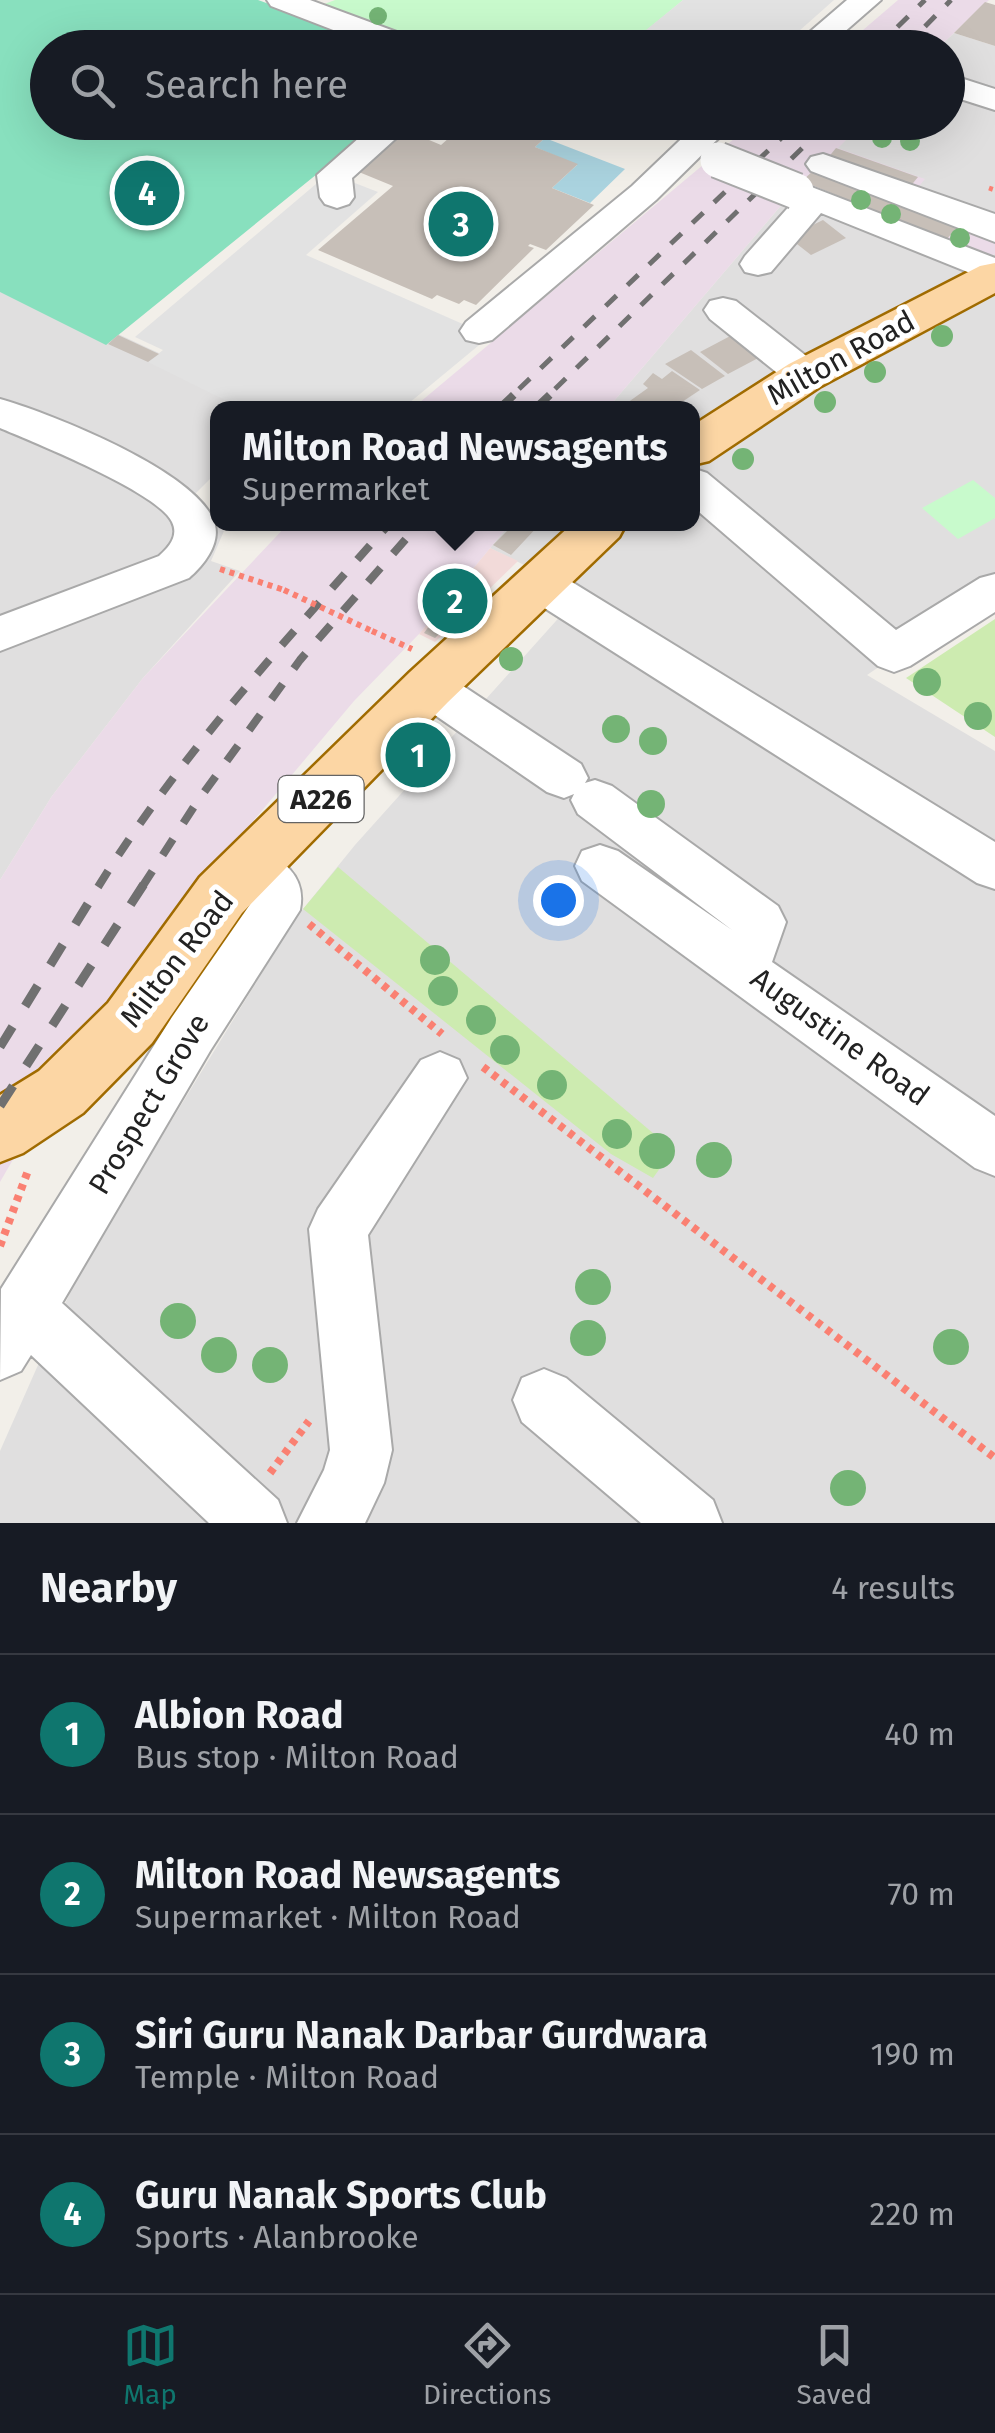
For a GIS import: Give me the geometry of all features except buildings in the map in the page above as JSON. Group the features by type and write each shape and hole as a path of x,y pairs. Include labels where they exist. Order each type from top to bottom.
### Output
{"main road":[{"name":"Milton Road","path":"700,444 806,375 995,274"},
{"name":"Milton Road","path":"13,1142 130,1023 221,895 252,868 425,670 540,583 595,531"}],"street":[{"path":"284,0 367,30"},
{"path":"828,30 866,0"},
{"path":"965,90 995,100"},
{"path":"336,196 334,174 376,140"},
{"path":"479,331 644,192 699,140"},
{"path":"718,160 983,222 995,231"},
{"path":"758,264 811,184"},
{"path":"811,184 995,274"},
{"path":"723,310 806,375"},
{"path":"0,413 68,441 180,503 196,532 186,558 147,580 0,634"},
{"path":"700,490 894,654 995,590"},
{"path":"540,583 995,868"},
{"name":"Augustine Road","path":"425,670 760,922 743,971 995,1149"},
{"path":"600,866 743,971"},
{"name":"Prospect Grove","path":"11,1330 200,1020 275,910 279,890 252,868"},
{"path":"329,1523 352,1483 360,1450 338,1228 456,1061"},
{"path":"11,1330 66,1344 255,1523"},
{"path":"544,1400 690,1523"}],"path":[{"path":"186,558 284,590 372,632 425,670"},
{"path":"426,743 448,757"},
{"path":"314,928 456,1061 995,1458"},
{"path":"0,1246 30,1168 13,1142"}],"shaded area":[{"path":"683,0 834,0 800,30 646,30"},
{"path":"898,0 989,0 957,30 863,30"},
{"path":"965,36 995,46 995,221 914,191 837,148 845,140 965,140"},
{"path":"733,140 846,140 838,148 925,179 915,191 995,221 995,254 989,257 802,181 614,401 421,401"},
{"path":"329,173 378,192 306,255 490,336 411,401 227,401 148,362 163,350 135,337"},
{"path":"802,181 988,257 995,254 995,588 867,675 995,751 995,1523 0,1523 0,1451 80,1270 295,919 355,845 581,593 490,548 504,531 700,531 700,401 614,401"},
{"path":"0,279 262,401 210,401 210,479 181,508 210,513 210,531 224,531 211,561 240,571 143,678 52,796 0,880"},
{"path":"281,531 504,531 191,895 84,1037 0,1182 0,880 52,796 143,678"},
{"path":"490,548 518,561 435,642 419,634"}],"green space":[{"path":"0,0 258,0 342,30 30,30 30,140 359,140 106,345 0,292"},
{"path":"335,0 683,0 647,30 385,30 319,6"},
{"path":"973,480 995,498 995,518 958,539 922,508"},
{"path":"995,619 995,737 906,678"},
{"path":"338,867 673,1150 653,1178 611,1154 303,909"}],"water":[{"path":"543,140 550,140 625,169 590,203 552,188 577,165 535,147"}],"railway":[{"path":"894,30 925,0"},
{"path":"922,30 951,0"},
{"path":"519,389 779,140"},
{"path":"555,389 811,140"},
{"path":"507,401 522,387"},
{"path":"543,401 558,387"},
{"path":"100,884 199,745 383,531"},
{"path":"142,887 197,802 300,660 413,531"},
{"path":"0,1047 100,884"},
{"path":"0,1106 144,884"}],"place":[{"name":"Guru Nanak Sports Club","path":"147,193"},
{"name":"Siri Guru Nanak Darbar Gurdwara","path":"461,224"},
{"name":"Milton Road Newsagents","path":"455,601"},
{"name":"Albion Road","path":"418,755"}]}
